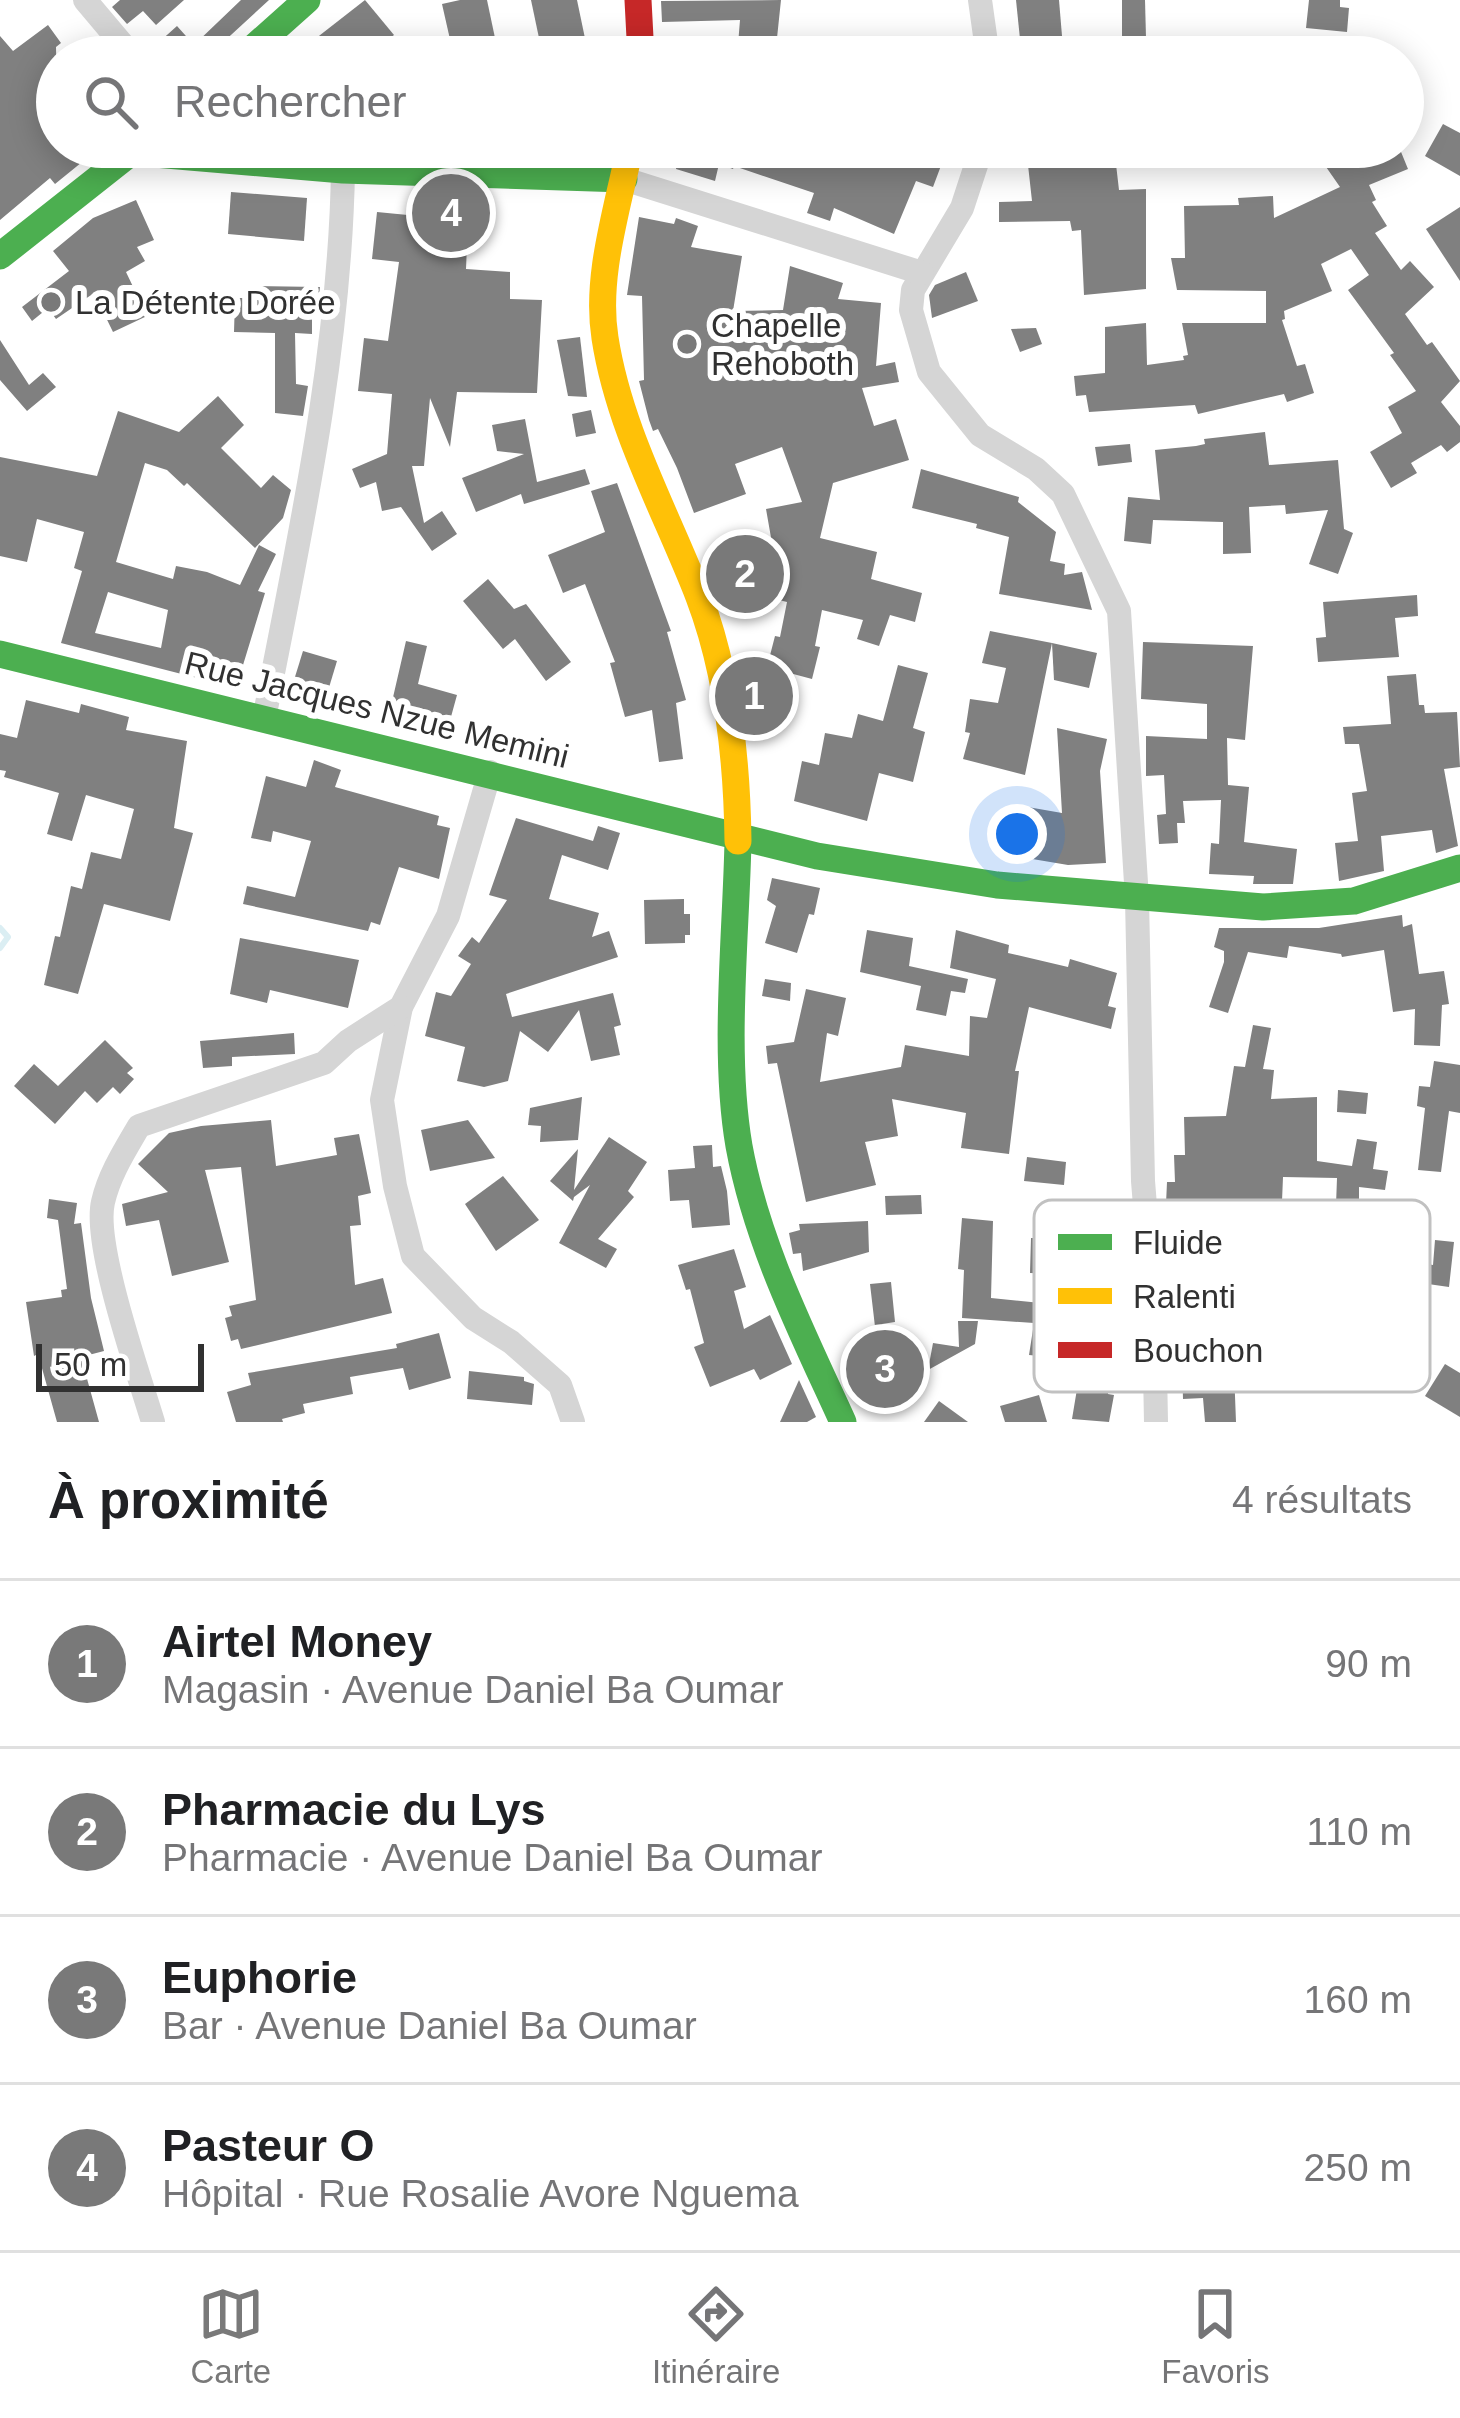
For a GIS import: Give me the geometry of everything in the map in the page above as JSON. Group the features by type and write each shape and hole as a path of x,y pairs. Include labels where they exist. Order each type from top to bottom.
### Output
{"main road":[{"path":"266,36 307,0"},
{"path":"638,0 639,36"},
{"path":"0,256 111,168"},
{"path":"322,168 624,179"},
{"path":"626,168 605,272 604,335 625,421 676,537 716,653 732,736 737,835 733,1062 739,1144 765,1249 843,1422"},
{"name":"Rue Jacques Nzue Memini","path":"0,654 490,772 831,862 913,878 1137,899 1319,906 1385,893 1460,868"}],"street":[{"path":"85,0 115,36"},
{"path":"980,0 985,36"},
{"path":"975,168 962,208 913,290 911,310 929,372 980,436 1036,469 1063,494 1120,611 1137,899 1145,1200"},
{"path":"264,719 318,427 335,304 343,170"},
{"path":"624,179 922,273"},
{"path":"490,772 448,916 401,1007 382,1100 395,1186 413,1256 473,1318 560,1384 573,1422"},
{"path":"153,1422 110,1276 101,1207 139,1126 324,1064 348,1040 401,1007"},
{"path":"1155,1392 1156,1422"}],"building":[{"path":"120,0 184,0 156,25 143,11 127,24 112,7"},
{"path":"241,0 269,0 230,36 203,36"},
{"path":"365,0 394,35 393,36 319,36"},
{"path":"487,0 495,36 449,36 442,4"},
{"path":"531,0 577,0 584,36 539,36"},
{"path":"781,0 777,36 739,36 740,20 662,22 661,1"},
{"path":"1016,0 1059,0 1062,36 1020,36"},
{"path":"1122,0 1145,0 1146,36 1122,36"},
{"path":"1309,0 1340,0 1340,7 1349,8 1347,32 1306,28"},
{"path":"48,25 56,36 36,36 36,168 75,168 55,184 50,178 0,220 0,36 13,51"},
{"path":"177,26 186,36 166,36"},
{"path":"1443,124 1460,133 1460,176 1425,156"},
{"path":"676,168 718,168 715,181"},
{"path":"740,168 940,168 933,187 916,181 894,234 834,208 830,221 807,213 814,193"},
{"path":"1028,168 1116,168 1119,190 1146,189 1146,289 1084,295 1081,230 1072,231 1070,221 999,222 999,202 1032,201"},
{"path":"1327,168 1408,168 1369,185 1376,200 1372,202 1387,226 1375,233 1401,270 1410,261 1434,287 1405,314 1460,381 1441,402 1460,426 1460,442 1447,452 1441,445 1411,463 1417,473 1391,488 1370,452 1402,433 1388,407 1416,391 1348,290 1369,275 1351,249 1321,264 1332,291 1284,311 1282,320 1297,366 1305,364 1314,393 1287,402 1284,394 1198,414 1195,405 1089,412 1086,395 1076,396 1074,376 1105,373 1105,327 1146,323 1147,365 1184,360 1188,355 1182,323 1266,323 1266,291 1177,290 1171,258 1185,258 1184,206 1239,205 1238,198 1273,196 1274,218 1340,187"},
{"path":"231,192 307,198 304,241 228,234"},
{"path":"419,195 469,197 466,269 510,272 510,299 542,300 537,393 457,392 450,447 430,398 424,466 412,466 424,523 442,511 457,534 432,551 401,507 382,511 376,482 360,488 352,469 387,454 392,394 358,391 364,338 388,341 399,262 372,259 377,212 418,216"},
{"path":"136,200 154,240 137,247 145,261 126,272 147,316 113,332 94,293 56,319 48,308 32,321 22,307 69,271 53,251 93,218"},
{"path":"1460,207 1460,281 1426,229"},
{"path":"639,217 674,224 676,218 698,226 691,247 742,256 733,311 783,310 790,266 843,283 838,299 881,303 876,366 895,362 899,382 862,388 874,426 896,419 909,460 833,483 820,538 877,552 871,579 922,593 915,622 890,615 879,646 857,639 863,620 822,610 812,679 767,667 775,636 780,637 787,602 771,598 774,583 741,595 723,544 773,549 766,509 802,502 782,447 735,464 746,494 694,513 658,429 653,431 639,381 644,380 642,296 627,295"},
{"path":"966,272 978,301 932,318 929,295 935,285"},
{"path":"249,286 320,287 318,305 312,305 312,334 295,333 296,384 308,386 303,416 275,413 275,333 234,332 235,298 249,298"},
{"path":"1036,328 1042,344 1020,352 1011,329"},
{"path":"580,337 587,397 568,396 557,340"},
{"path":"0,340 29,385 43,373 56,387 27,411 0,380"},
{"path":"218,396 244,425 221,448 261,488 273,475 291,490 283,518 255,548 187,483 184,486 167,470 145,463 116,562 173,579 176,566 240,585 259,545 276,554 258,591 265,593 236,688 61,643 82,571 74,568 84,532 37,519 27,562 0,556 0,457 97,476 118,411 179,432","holes":["108,592 168,610 161,648 95,633"]},
{"path":"591,410 596,433 576,437 572,414"},
{"path":"525,419 537,482 585,469 590,484 524,504 521,494 476,512 462,478 524,454 497,451 492,425"},
{"path":"1265,432 1269,465 1338,460 1344,529 1353,533 1338,574 1309,564 1328,510 1286,514 1285,505 1249,507 1251,553 1223,554 1223,522 1153,520 1151,544 1124,541 1128,497 1160,500 1155,450"},
{"path":"1130,444 1132,462 1098,466 1095,447"},
{"path":"921,469 1019,497 1018,502 1056,532 1050,561 1065,564 1064,575 1082,572 1092,610 999,594 1009,537 912,508"},
{"path":"617,483 671,631 667,632 686,700 676,703 683,759 659,762 652,710 625,717 610,663 615,662 585,584 563,593 548,555 605,532 591,491"},
{"path":"488,579 514,609 526,604 571,662 546,681 515,639 503,649 463,601"},
{"path":"1417,595 1418,616 1395,618 1399,657 1318,662 1316,638 1326,637 1323,602"},
{"path":"990,631 1052,643 1025,775 963,759 970,733 965,732 970,699 998,703 1006,668 982,663"},
{"path":"406,641 427,646 418,684 457,695 446,735 416,727 420,714 391,706"},
{"path":"1143,642 1253,646 1245,740 1227,738 1228,785 1249,787 1244,842 1297,849 1293,884 1253,884 1254,876 1209,874 1211,843 1219,844 1221,800 1183,801 1185,823 1177,823 1178,843 1159,844 1157,815 1166,814 1164,775 1146,776 1146,736 1207,739 1207,704 1141,699"},
{"path":"1052,643 1097,653 1089,688 1054,680"},
{"path":"303,651 337,661 324,704 290,693"},
{"path":"898,665 928,673 913,728 925,732 913,782 879,773 867,821 794,801 802,761 819,765 825,733 852,738 858,714 883,721"},
{"path":"1416,674 1419,705 1424,705 1425,713 1457,712 1460,767 1444,769 1458,846 1436,853 1432,830 1381,836 1384,871 1339,881 1335,843 1358,841 1352,793 1367,791 1359,744 1345,744 1343,727 1391,724 1387,676"},
{"path":"26,700 79,713 81,704 129,717 126,730 187,741 174,828 193,833 170,921 104,904 78,994 44,985 55,936 60,937 71,886 82,889 91,852 121,859 134,809 86,795 72,841 47,834 59,793 4,777 6,771 0,770 0,734 17,738"},
{"path":"1057,728 1107,739 1100,771 1106,863 1068,865 1014,856 1022,806 1062,813"},
{"path":"314,760 341,770 335,787 439,816 437,825 450,828 439,879 399,867 380,925 371,922 368,931 243,904 247,886 295,897 311,841 273,831 271,842 251,838 266,776 306,787"},
{"path":"516,818 593,841 598,826 620,833 608,870 562,855 549,899 599,913 592,937 609,931 618,957 506,994 512,1017 613,993 621,1025 614,1027 620,1055 591,1061 579,1010 548,1052 520,1031 508,1081 484,1087 457,1081 465,1047 425,1036 436,992 451,996 471,964 458,956 472,937 479,943 507,900 489,895"},
{"path":"772,878 820,888 797,953 765,943 776,906 767,900"},
{"path":"684,899 684,914 690,914 685,943 645,944 644,900"},
{"path":"1402,915 1403,927 1412,924 1419,974 1444,971 1449,1004 1442,1005 1440,1046 1414,1045 1415,1009 1393,1012 1384,950 1342,957 1289,946 1287,958 1248,952 1228,1013 1209,1007 1224,962 1224,951 1214,947 1219,928 1319,928"},
{"path":"867,930 913,938 909,966 968,979 965,993 951,991 946,1016 916,1010 921,986 860,972"},
{"path":"956,930 1009,945 1008,953 1068,967 1070,959 1117,973 1108,1006 1116,1008 1111,1029 1029,1007 1015,1071 1019,1071 1009,1154 961,1148 966,1113 892,1099 898,1136 865,1142 876,1185 806,1202 777,1063 768,1064 766,1046 794,1042 806,989 846,998 838,1036 827,1033 820,1082 901,1067 905,1045 969,1056 970,1016 987,1018 996,979 950,968"},
{"path":"240,938 359,960 348,1008 270,990 267,1003 230,994"},
{"path":"765,979 791,983 790,1001 762,996"},
{"path":"1253,1025 1271,1028 1263,1069 1274,1070 1271,1099 1317,1097 1317,1161 1352,1166 1357,1139 1377,1142 1373,1169 1388,1171 1385,1190 1359,1187 1359,1200 1336,1200 1337,1178 1283,1177 1282,1200 1166,1200 1167,1182 1175,1182 1174,1155 1185,1155 1184,1117 1226,1116 1234,1066 1245,1067"},
{"path":"294,1033 295,1054 232,1057 232,1066 203,1068 200,1041"},
{"path":"105,1040 133,1068 127,1073 134,1079 120,1094 113,1087 97,1103 85,1091 55,1124 14,1086 34,1064 58,1086"},
{"path":"1434,1061 1460,1065 1460,1113 1449,1111 1441,1172 1418,1170 1425,1108 1417,1106 1419,1086 1430,1087"},
{"path":"1338,1090 1368,1093 1366,1114 1337,1112"},
{"path":"582,1097 578,1140 540,1142 541,1126 528,1125 530,1108"},
{"path":"271,1120 276,1166 337,1155 334,1138 359,1134 371,1193 358,1196 361,1225 350,1226 355,1285 383,1278 392,1313 241,1349 238,1339 231,1341 225,1318 232,1316 229,1306 256,1300 241,1167 205,1170 229,1262 172,1276 159,1220 126,1226 122,1204 168,1192 138,1164 169,1133"},
{"path":"468,1120 495,1158 430,1171 421,1130"},
{"path":"609,1137 647,1162 628,1191 634,1197 598,1239 617,1249 606,1268 559,1243 590,1185 573,1201 550,1181 578,1149 574,1190"},
{"path":"712,1145 713,1167 721,1166 727,1191 730,1225 692,1228 689,1200 670,1201 668,1170 695,1168 693,1146"},
{"path":"1027,1157 1066,1162 1064,1185 1024,1181"},
{"path":"503,1176 539,1220 496,1251 465,1204"},
{"path":"921,1195 922,1214 886,1215 885,1196"},
{"path":"49,1199 77,1203 74,1224 81,1223 104,1351 81,1357 99,1422 57,1422 38,1354 34,1356 26,1302 62,1297 61,1290 67,1289 58,1220 47,1218"},
{"path":"962,1218 993,1221 991,1298 1034,1302 1034,1323 962,1318 964,1270 958,1269"},
{"path":"868,1221 869,1252 803,1271 801,1253 793,1254 789,1233 800,1230 799,1224"},
{"path":"1031,1238 1034,1238 1034,1273 1030,1273"},
{"path":"1435,1240 1454,1242 1449,1287 1430,1284"},
{"path":"734,1249 746,1287 734,1291 744,1329 770,1315 792,1364 760,1380 754,1369 710,1387 694,1347 704,1343 690,1289 686,1290 678,1265"},
{"path":"891,1282 895,1322 882,1324 906,1367 890,1365 910,1380 883,1395 870,1284"},
{"path":"958,1321 978,1321 975,1344 928,1370 933,1343 959,1347"},
{"path":"439,1333 451,1378 409,1390 403,1368 350,1377 353,1394 303,1404 305,1413 283,1422 236,1422 227,1392 251,1385 248,1373 397,1348 396,1344"},
{"path":"1445,1364 1460,1373 1460,1417 1425,1396"},
{"path":"469,1371 524,1377 534,1384 532,1405 467,1399"},
{"path":"799,1380 816,1417 807,1422 780,1422"},
{"path":"1076,1392 1114,1395 1109,1422 1072,1419"},
{"path":"1183,1392 1235,1392 1236,1422 1205,1422 1203,1398 1183,1399"},
{"path":"1039,1395 1047,1422 1005,1422 1000,1406"},
{"path":"939,1401 968,1422 924,1422"}],"waterway":[{"path":"0,928 8,937 0,948"}],"traffic: fast":[{"path":"267,36 307,0"},
{"path":"0,256 111,168"},
{"path":"319,168 624,179"},
{"path":"0,654 817,856 997,885 1263,907 1354,901 1460,868"},
{"path":"738,841 731,1034 739,1146 769,1253 843,1422"}],"traffic: slow":[{"path":"625,168 605,266 605,338 632,438 699,597 717,656 733,748 738,841"}],"traffic: jam":[{"path":"638,0 640,36"}],"place":[{"name":"Pasteur O","path":"451,213"},
{"name":"La Détente Dorée","path":"51,302"},
{"name":"Chapelle Rehoboth","path":"687,344"},
{"name":"Pharmacie du Lys","path":"745,574"},
{"name":"Airtel Money","path":"754,696"},
{"name":"Euphorie","path":"885,1369"}]}
